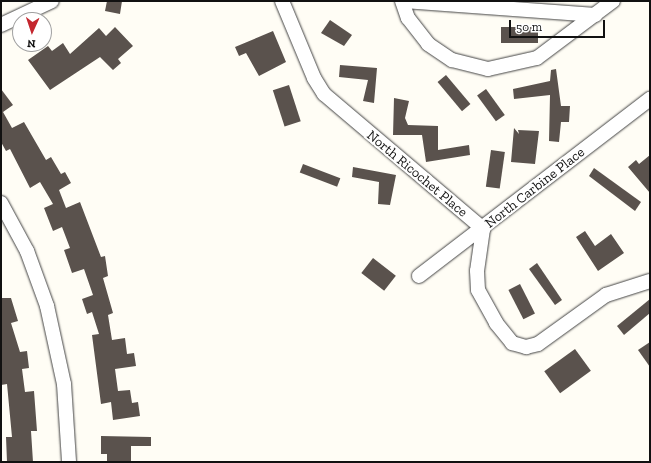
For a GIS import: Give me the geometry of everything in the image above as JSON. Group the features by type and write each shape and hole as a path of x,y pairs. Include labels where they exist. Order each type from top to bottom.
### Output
{"street":[{"path":"1,25 52,1"},
{"name":"North Ricochet Place","path":"282,1 314,78 324,94 483,229"},
{"path":"595,15 403,1 408,18 428,44 452,60 488,69 537,58 614,1"},
{"name":"North Carbine Place","path":"419,276 483,229 650,99"},
{"path":"1,203 27,251 47,306 64,384 69,462"},
{"path":"483,229 476,271 480,298 512,343 526,347 538,344 606,295 650,281"}],"building":[{"path":"107,1 122,1 120,14 105,11"},
{"path":"330,20 352,35 344,46 321,33"},
{"path":"115,27 133,46 118,59 121,63 113,70 100,57 50,90 28,60 39,52 52,52 63,43 70,54 99,28 106,36"},
{"path":"501,27 538,27 538,43 501,43"},
{"path":"273,31 286,62 259,76 246,53 239,56 235,47"},
{"path":"340,65 377,68 374,103 363,101 368,80 339,77"},
{"path":"556,69 561,106 570,106 569,122 561,122 559,142 549,141 550,95 514,99 513,89 550,81 551,70"},
{"path":"446,75 470,104 462,111 438,82"},
{"path":"289,85 301,121 285,126 273,90"},
{"path":"1,89 13,105 3,112 12,128 24,122 46,160 51,157 61,174 65,172 71,183 59,190 66,208 80,202 101,257 105,256 108,276 103,278 113,313 108,315 112,340 125,338 127,354 134,353 136,366 115,369 118,391 130,390 132,403 138,402 140,416 113,420 111,402 101,404 92,335 99,334 92,312 87,314 82,299 93,295 84,269 72,273 64,250 70,248 62,227 53,231 44,208 53,204 40,182 30,188 10,149 6,151 1,142"},
{"path":"486,89 505,115 496,121 477,95"},
{"path":"394,98 409,101 405,118 408,125 438,126 438,150 469,145 470,155 426,162 422,135 393,135"},
{"path":"514,128 519,134 518,130 539,131 535,164 511,162"},
{"path":"491,150 505,152 500,189 486,187"},
{"path":"650,155 650,193 628,167 636,160 639,164"},
{"path":"303,164 340,178 337,187 300,172"},
{"path":"353,167 396,175 390,205 378,204 379,182 352,177"},
{"path":"594,168 641,202 635,211 589,176"},
{"path":"585,231 595,246 611,234 624,253 598,271 576,237"},
{"path":"373,258 396,276 384,291 361,273"},
{"path":"537,263 562,300 555,305 529,269"},
{"path":"520,284 535,313 523,319 508,290"},
{"path":"1,298 11,298 18,321 11,323 20,352 27,351 29,368 22,369 25,392 34,391 37,431 31,431 33,462 7,462 6,437 12,437 7,384 1,385"},
{"path":"650,299 650,313 624,335 617,326"},
{"path":"650,342 650,367 638,350"},
{"path":"575,349 591,371 560,393 544,371"},
{"path":"101,436 151,437 151,446 131,446 131,462 107,462 107,454 101,454"}]}
